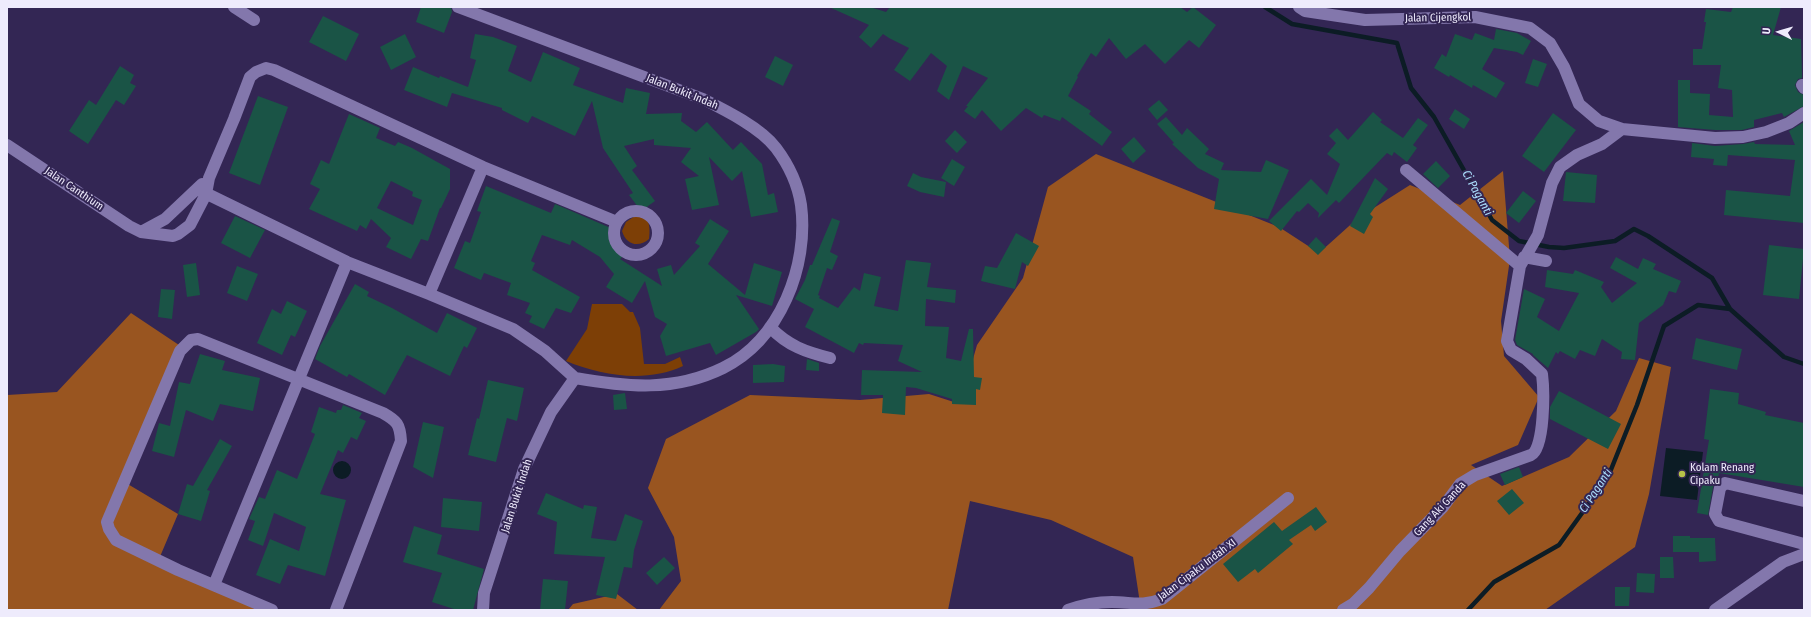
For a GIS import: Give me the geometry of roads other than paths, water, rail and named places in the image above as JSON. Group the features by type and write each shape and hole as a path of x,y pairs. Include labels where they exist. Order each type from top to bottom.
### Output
{"street":[{"path":"234,7 254,20"},
{"name":"Jalan Bukit Indah","path":"458,7 703,99 739,119 774,146 786,163 794,182 800,205 801,237 797,265 786,300 770,327 736,360 723,368 685,382 666,385 616,385 575,378 551,412 524,470 484,594 483,610"},
{"name":"Jalan Cijengkol","path":"1299,7 1305,11 1365,20 1475,17 1530,28 1550,43 1564,67 1579,104 1599,121 1622,129 1715,138 1743,137 1766,132 1789,123 1804,113"},
{"name":"Jalan Canthium","path":"7,145 129,226 141,232 173,236 190,225 201,191 209,178 250,77 256,72 266,68 274,70 484,167"},
{"path":"1523,259 1538,235 1552,183 1560,167 1577,155 1602,144 1622,129"},
{"path":"429,294 484,167 617,222"},
{"path":"1406,170 1523,259 1546,261"},
{"path":"141,232 165,220 201,191 347,262 513,329 545,351 575,378"},
{"name":"Gang Aki Ganda","path":"1343,610 1353,604 1369,588 1396,556 1443,507 1460,484 1475,475 1532,455 1538,449 1544,391 1542,374 1526,359 1511,350 1506,341 1523,259"},
{"path":"214,585 347,262"},
{"path":"770,327 782,339 808,353 830,358"},
{"path":"272,610 178,570 116,540 109,529 107,522 118,494 180,352 191,340 198,339 382,413 394,419 400,429 401,441 336,610"},
{"path":"1804,501 1725,483 1720,488 1715,514 1719,521 1804,544"},
{"name":"Jalan Cipaku Indah XI","path":"1068,610 1093,604 1112,602 1133,607 1162,599 1288,498"},
{"path":"1716,610 1783,562 1804,554"}],"water":[{"name":"Kolam Renang Cipaku","path":"1666,448 1703,452 1697,500 1660,496"},
{"path":"338,461 346,461 351,466 349,477 346,479 338,479 333,474 333,466"}],"waterway":[{"name":"Ci Paganti","path":"1265,7 1292,24 1397,43 1411,88 1434,117 1492,220 1519,241 1549,247 1564,248 1615,241 1634,229 1648,236 1712,278 1730,309 1784,357 1804,364"},
{"name":"Ci Paganti","path":"1468,610 1494,582 1559,545 1608,477 1637,405 1664,326 1698,305 1730,309"}],"place":[{"name":"Kolam Renang Cipaku","path":"1682,474"}]}
